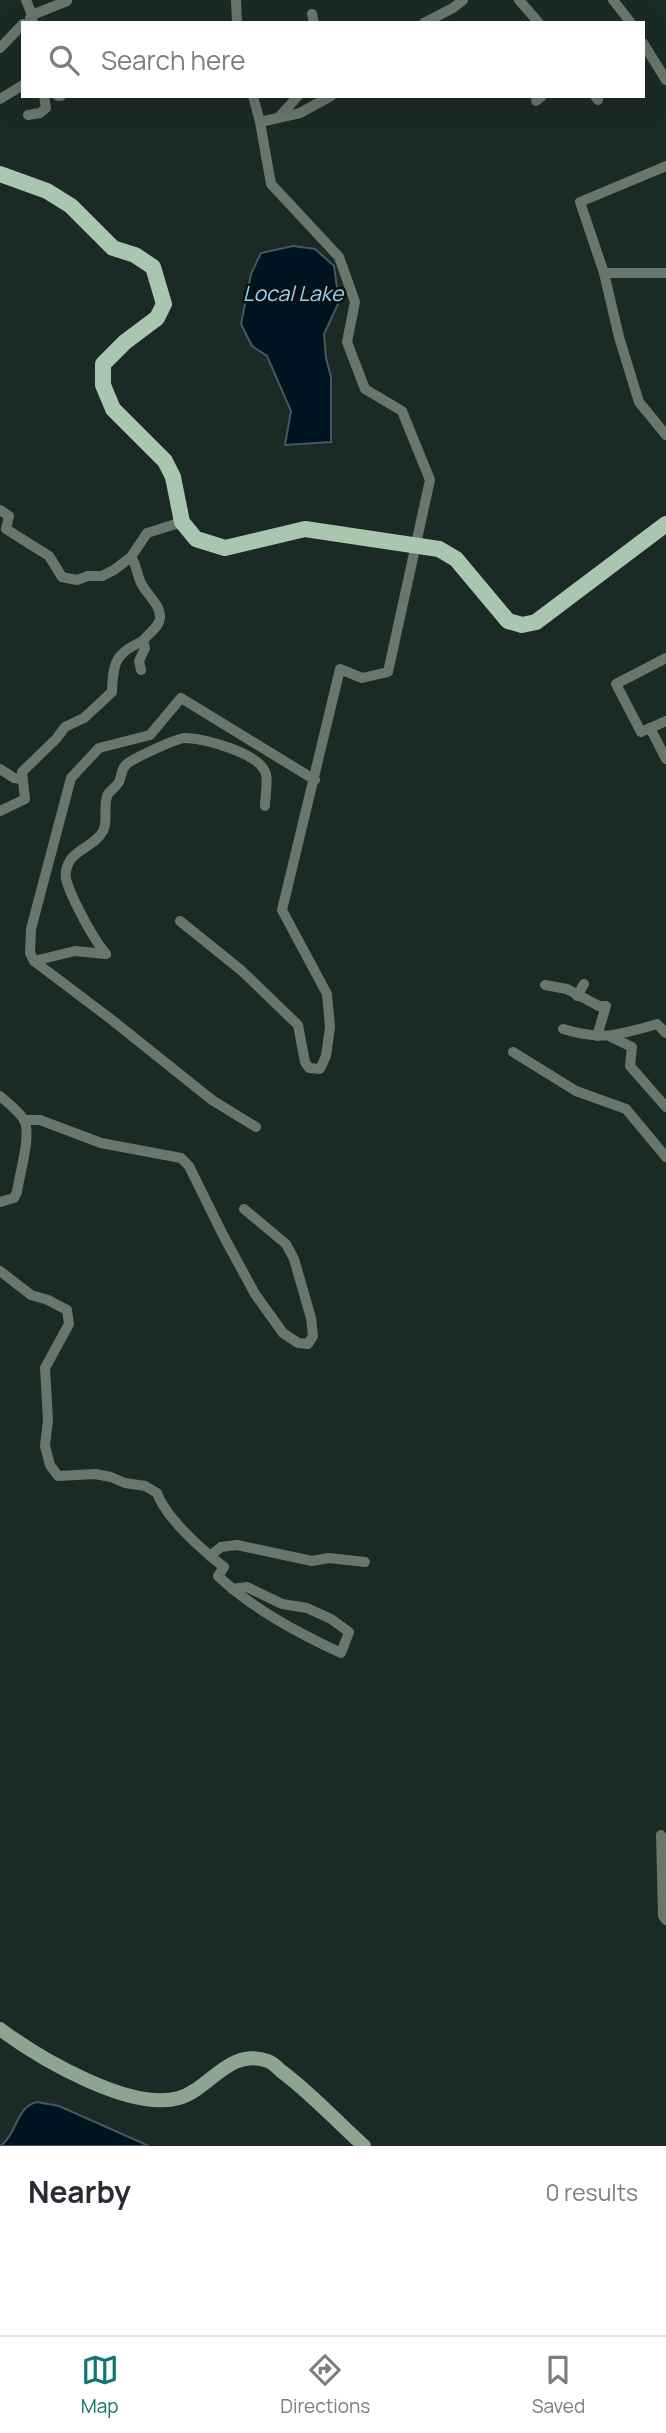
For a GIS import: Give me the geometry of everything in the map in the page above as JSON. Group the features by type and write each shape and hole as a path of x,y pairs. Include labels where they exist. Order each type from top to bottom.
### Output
{"main road":[{"path":"0,174 47,191 71,206 113,247 135,255 153,267 164,304 157,317 103,363 103,385 113,409 165,461 173,477 182,522 196,539 225,548 305,529 439,549 456,559 508,621 522,625 536,622 666,524"},
{"path":"0,2029 64,2069 133,2098 160,2101 181,2098 233,2062 248,2059 269,2061 364,2146"}],"street":[{"path":"26,0 28,21 67,1"},
{"path":"236,0 237,21"},
{"path":"428,21 463,0"},
{"path":"519,0 537,21"},
{"path":"613,0 629,21"},
{"path":"0,48 21,28"},
{"path":"645,46 666,80"},
{"path":"0,99 21,86"},
{"path":"27,115 40,113 46,108 44,98"},
{"path":"180,921 242,971 298,1025 305,1062 309,1068 320,1069 326,1056 330,1027 327,994 282,910 340,669 362,678 388,672 430,480 402,411 365,389 347,342 355,302 340,257 271,184 254,98"},
{"path":"278,118 296,98"},
{"path":"260,121 300,113 327,98"},
{"path":"666,166 580,202 604,273 619,337 639,402 666,435"},
{"path":"604,273 666,272"},
{"path":"0,510 9,516 6,529 49,556 62,577 77,580 88,576 102,576 131,557 147,533 182,522"},
{"path":"0,811 25,799 22,772 65,727 84,719 112,692 116,660 125,650 143,641 158,625 161,615 139,581 136,564 131,557"},
{"path":"141,670 139,661 145,648 143,641"},
{"path":"666,658 616,684 641,732 666,721"},
{"path":"256,1127 212,1100 34,961 30,953 31,929 71,778 99,748 150,734 181,698 315,780"},
{"path":"650,728 666,759"},
{"path":"34,961 75,951 106,954 94,938 71,890 66,877 66,867 73,857 103,832 108,794 118,783 127,764 184,737 241,751 257,762 266,774 265,806"},
{"path":"0,769 7,775 22,779"},
{"path":"577,996 584,984"},
{"path":"545,985 567,989 599,1006 606,1006 597,1036"},
{"path":"562,1029 586,1036 611,1037 657,1024 666,1033"},
{"path":"611,1037 632,1047 630,1066 666,1107"},
{"path":"513,1052 576,1091 626,1110 666,1157"},
{"path":"0,1096 24,1120 25,1146 17,1192 14,1198 0,1202"},
{"path":"24,1120 40,1120 101,1143 181,1158 189,1166 255,1294 283,1333 298,1343 307,1344 313,1336 311,1318 294,1259 286,1244 244,1209"},
{"path":"0,1271 31,1295 67,1310 69,1324 46,1368 46,1446 50,1465 58,1476 95,1474 145,1486 157,1493 162,1506 224,1567 218,1576 232,1589 302,1633 341,1653 349,1632 331,1619 307,1608 282,1604 247,1587 232,1589"},
{"path":"210,1556 221,1547 237,1545 312,1561 329,1558 365,1562"},
{"path":"662,1835 663,1916 666,1920"}],"water":[{"name":"Local Lake","path":"293,246 315,249 334,266 339,302 324,334 331,377 331,442 285,445 291,411 267,356 252,346 241,324 251,274 261,253"},
{"path":"37,2102 59,2106 149,2146 0,2146 6,2141 25,2109"}]}
